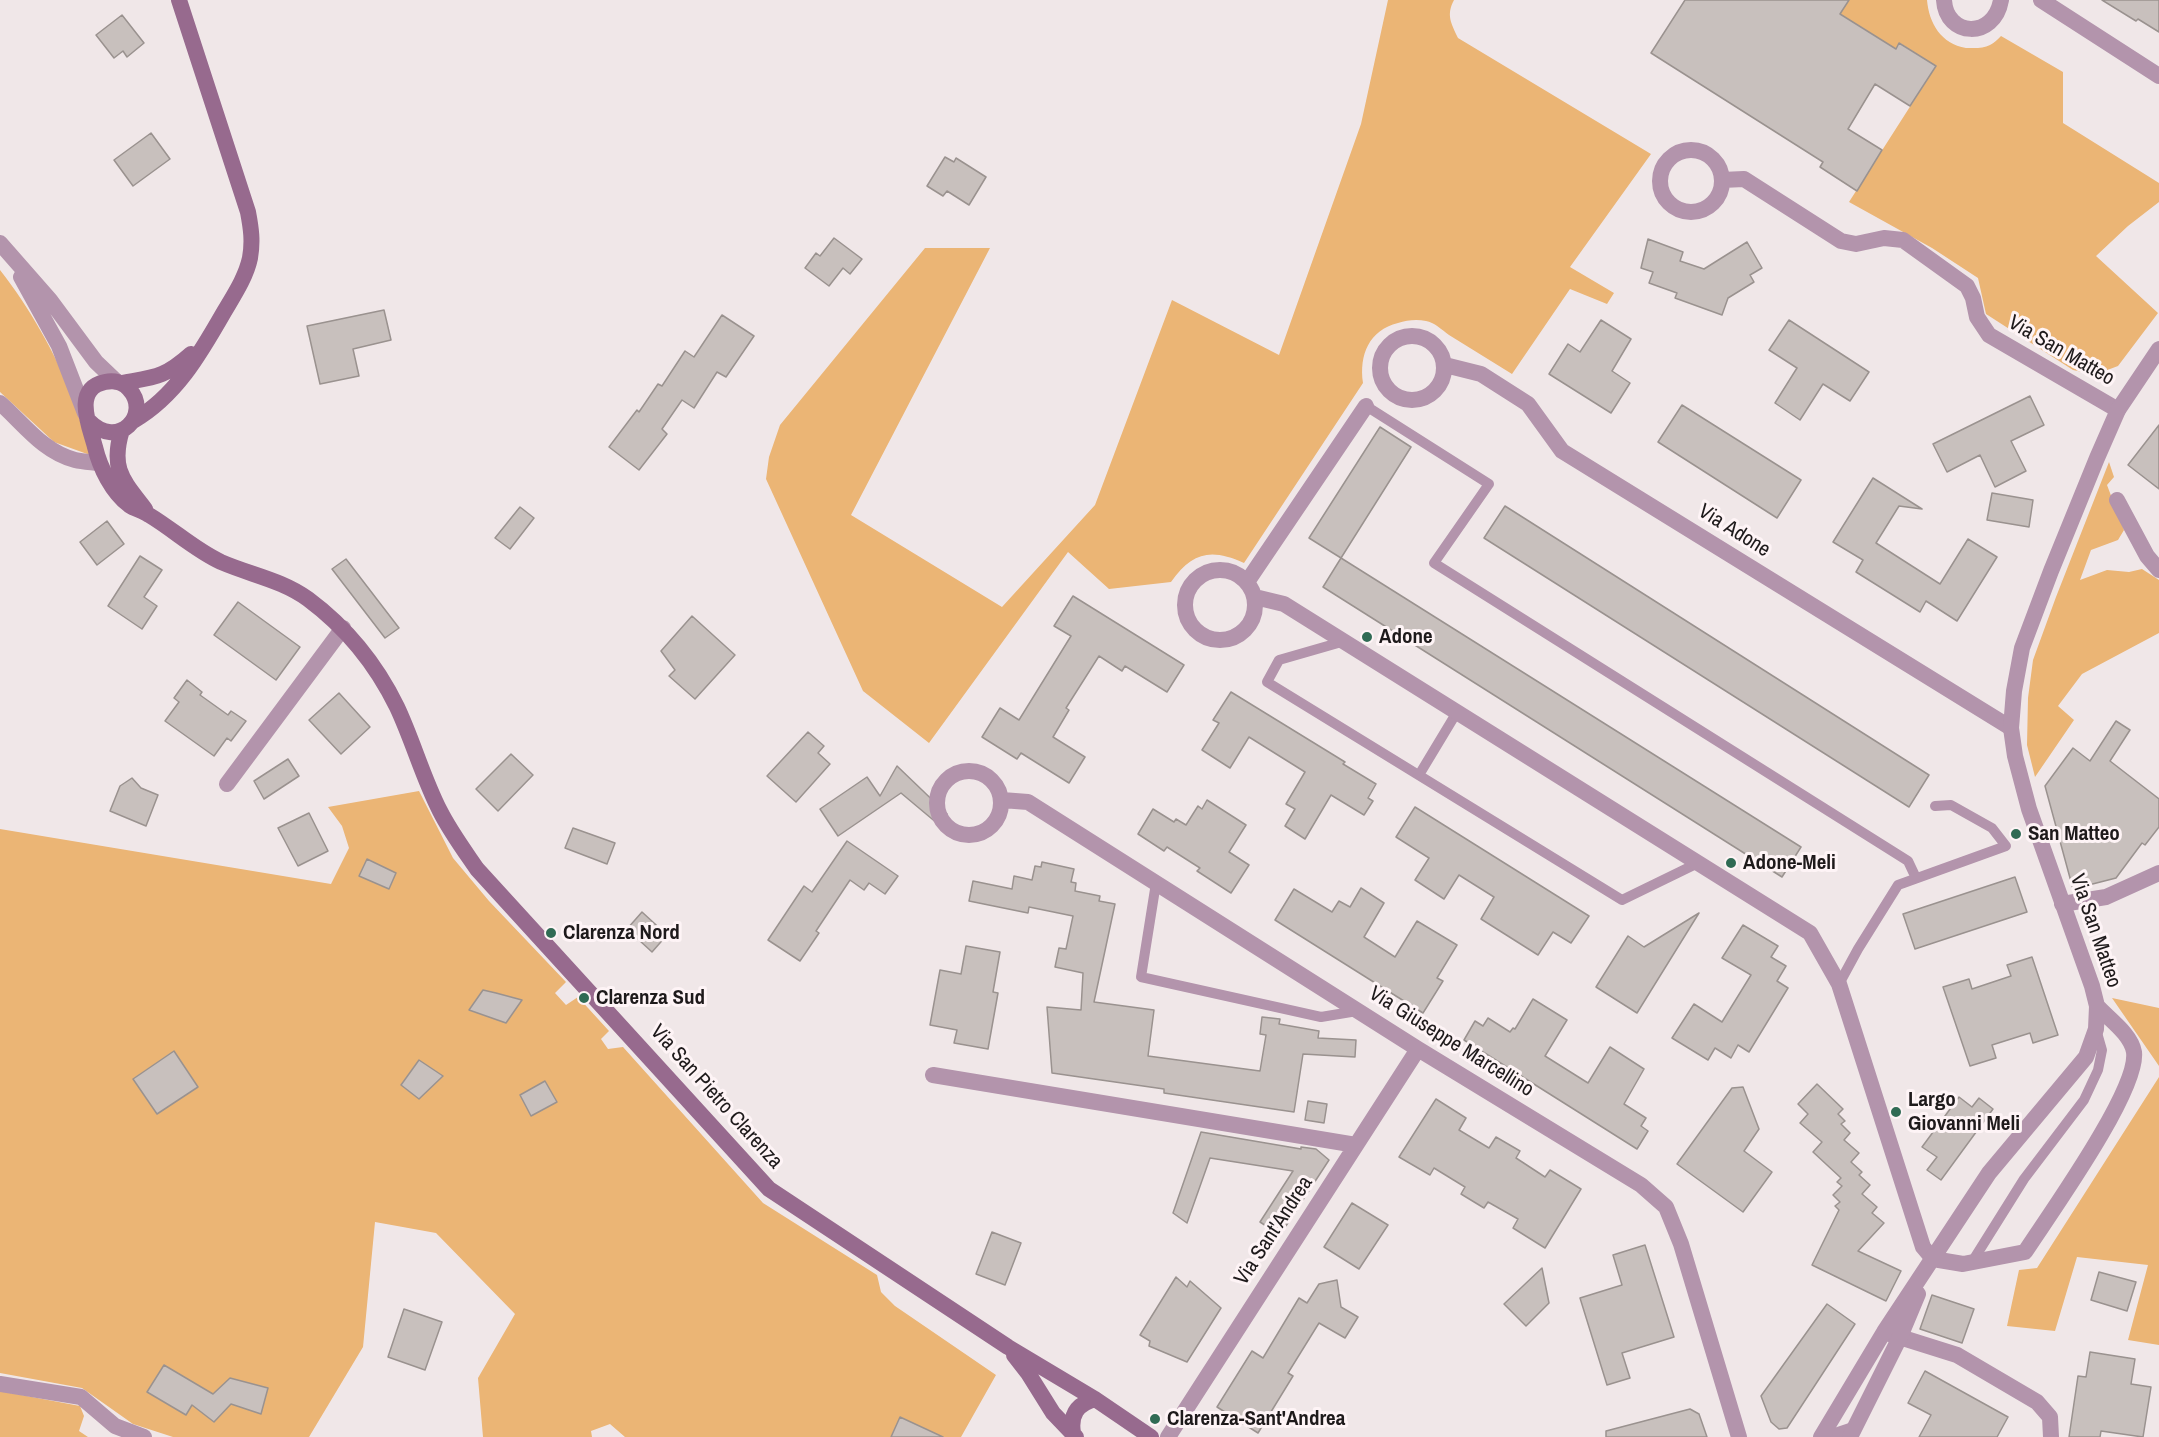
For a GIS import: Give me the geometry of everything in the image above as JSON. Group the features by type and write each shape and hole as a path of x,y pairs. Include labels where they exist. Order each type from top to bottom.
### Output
{"main road":[{"path":"87,417 103,432 112,433 151,410 192,366 243,280 250,259 253,237 248,212 179,0"},
{"path":"150,515 129,505 110,482 99,463 84,404 92,388 100,383 162,376 173,370 209,338"},
{"path":"119,382 129,388 136,404 117,448 117,463 122,477 150,515"},
{"name":"Via San Pietro Clarenza","path":"150,515 188,543 222,562 288,585 343,628 367,656 396,706 440,812 477,869 769,1189 1008,1347 1095,1399"},
{"path":"1008,1347 1028,1373 1053,1413 1074,1435"},
{"path":"1074,1435 1071,1421 1075,1410 1084,1402 1095,1399 1151,1437"}],"street":[{"path":"1944,0 1944,8 1950,18 1959,26 1970,29 1982,27 1992,21 1999,11 2001,0"},
{"path":"2041,0 2159,76"},
{"name":"Via San Matteo","path":"1722,180 1744,179 1841,242 1856,244 1884,238 1903,240 1967,286 1973,298 1977,317 1989,335 2118,410"},
{"path":"4,248 50,300 96,362 119,382"},
{"path":"4,248 59,346 87,417"},
{"name":"Via San Matteo","path":"1821,1437 1892,1334 1933,1259 1989,1173 2086,1057 2096,1029 2097,1006 2092,986 2029,809 2015,756 2011,728 2015,682 2022,648 2063,540 2118,410 2159,349"},
{"name":"Via Adone","path":"1445,365 1481,374 1500,386 1528,404 1562,451 2011,728"},
{"path":"0,403 54,452 75,460 99,463"},
{"path":"1366,406 1251,590 1284,604 1810,933 1839,984 1923,1248 1933,1259 1963,1264 2025,1252 2113,1114 2126,1087 2133,1064 2134,1052 2129,1039 2097,1006"},
{"path":"2117,500 2146,556 2159,570"},
{"path":"228,784 343,628"},
{"name":"Via Giuseppe Marcellino","path":"1002,800 1028,802 1357,1011 1641,1185 1666,1207 1682,1244 1739,1437"},
{"path":"2062,904 2106,897 2159,873"},
{"name":"Via Sant'Andrea","path":"1168,1437 1418,1049"},
{"path":"933,1075 1356,1145"},
{"path":"1892,1334 1957,1355 2037,1402 2050,1417 2051,1437"},
{"name":"Via San Matteo","path":"1852,1434 1892,1334"},
{"path":"0,1384 81,1397 116,1426 144,1437"},
{"path":"1836,1437 1852,1434"}],"lane":[{"path":"1366,406 1489,484 1434,562 1908,861 1916,878"},
{"path":"1345,642 1280,660 1267,682 1622,900 1698,862"},
{"path":"1419,775 1457,712"},
{"path":"1839,984 1898,885 2007,846 1992,828 1951,805 1935,806"},
{"path":"1156,883 1141,977 1321,1017 1357,1011"},
{"path":"1972,1262 2024,1179 2084,1100 2098,1070 2103,1050 2096,1029"}],"shaded area":[{"path":"1388,0 1454,0 1450,15 1458,38 1651,154 1570,267 1614,293 1607,304 1570,289 1512,374 1435,325 1423,320 1405,321 1380,331 1368,345 1365,354 1363,383 1244,563 1222,555 1203,556 1187,564 1171,582 1109,589 1068,552 929,743 863,691 766,479 769,457 780,425 925,248 990,248 851,515 1002,607 1095,505 1172,300 1279,355 1361,124"},
{"path":"1849,0 1927,0 1930,17 1938,31 1957,46 1981,48 2001,36 2063,72 2063,123 2159,183 2159,202 2128,226 2096,256 2158,313 2118,366 2102,372 2087,373 2073,370 1986,314 1978,278 1932,248 1849,202 1936,66 1900,43 1896,49 1840,14"},
{"path":"0,270 31,315 58,363 75,403 90,455 54,442 0,392"},
{"path":"2109,462 2114,477 2107,485 2124,530 2118,540 2091,550 2080,580 2107,570 2129,572 2142,569 2159,580 2159,633 2082,674 2058,706 2074,720 2035,777 2027,745 2028,698 2033,660"},
{"path":"419,791 453,858 489,901 566,982 555,993 566,1005 578,997 609,1031 601,1039 608,1049 623,1047 763,1203 877,1275 881,1292 895,1306 996,1375 961,1437 625,1437 610,1424 591,1431 592,1437 483,1437 478,1378 515,1314 436,1233 375,1222 363,1347 309,1437 173,1437 133,1424 82,1388 0,1373 0,829 331,884 349,848 342,826 328,807"},
{"path":"2112,998 2159,1008 2159,1066"},
{"path":"2159,1077 2159,1345 2128,1340 2148,1265 2077,1257 2055,1331 2007,1326 2019,1270 2037,1268"},
{"path":"0,1391 80,1406 84,1416 79,1431 88,1437 0,1437"}],"building":[{"path":"1685,0 1849,0 1840,14 1896,49 1899,43 1936,66 1910,106 1875,84 1848,129 1882,150 1857,191 1820,167 1823,162 1651,53"},
{"path":"2102,0 2159,0 2159,32 2138,19 2136,21"},
{"path":"122,15 144,43 127,57 123,51 114,58 96,35"},
{"path":"151,133 170,159 133,186 114,160"},
{"path":"945,157 954,162 956,158 986,177 969,205 947,191 943,196 927,186"},
{"path":"834,238 862,259 850,274 843,268 829,286 805,268 816,253 820,256"},
{"path":"1648,239 1683,252 1680,261 1704,269 1747,242 1762,268 1750,275 1754,282 1728,298 1722,315 1675,298 1677,293 1649,283 1653,272 1641,268"},
{"path":"384,310 391,340 353,349 359,376 320,384 307,326"},
{"path":"722,315 754,336 726,377 717,372 694,408 682,400 662,429 667,434 639,470 609,447 637,410 639,412 658,384 662,386 685,351 694,357"},
{"path":"1601,320 1631,339 1612,371 1630,383 1611,413 1549,374 1568,344 1580,352"},
{"path":"1789,320 1869,372 1850,401 1823,384 1800,420 1775,403 1797,368 1769,350"},
{"path":"2030,396 2044,425 2011,441 2026,471 1995,487 1980,455 1947,472 1933,444"},
{"path":"1682,405 1801,480 1777,518 1658,442"},
{"path":"2159,425 2159,489 2128,465"},
{"path":"1380,427 1411,447 1341,558 1309,538"},
{"path":"1873,478 1922,509 1899,506 1876,543 1940,584 1968,539 1997,557 1957,621 1926,601 1920,612 1856,572 1863,560 1833,542"},
{"path":"1992,493 2033,500 2029,527 1987,520"},
{"path":"1505,506 1929,775 1909,807 1484,538"},
{"path":"520,507 534,518 510,549 495,538"},
{"path":"107,521 124,544 97,565 80,542"},
{"path":"140,556 162,570 144,597 157,606 142,629 108,606"},
{"path":"1341,558 1801,847 1782,877 1323,587"},
{"path":"346,559 399,628 385,638 332,569"},
{"path":"1073,596 1184,665 1167,692 1125,666 1122,671 1099,656 1066,708 1069,710 1053,737 1085,757 1069,783 1021,753 1017,759 982,737 1000,708 1019,720 1071,636 1054,626"},
{"path":"238,602 300,647 276,680 214,635"},
{"path":"692,616 735,655 695,699 669,676 675,670 661,651"},
{"path":"187,680 202,692 200,695 228,715 231,711 246,721 231,741 227,738 214,756 165,721 179,702 174,698"},
{"path":"1231,692 1345,762 1343,764 1376,784 1368,798 1373,801 1364,815 1331,795 1305,839 1285,826 1295,809 1286,804 1305,772 1249,737 1230,768 1202,750 1219,723 1213,720"},
{"path":"339,693 370,727 341,754 309,720"},
{"path":"2116,721 2130,730 2110,761 2159,799 2159,827 2145,845 2142,843 2116,878 2073,889 2045,786 2073,748 2090,761"},
{"path":"808,732 824,746 818,753 830,764 796,802 767,776"},
{"path":"511,754 533,775 498,811 476,789"},
{"path":"288,759 299,776 264,799 254,781"},
{"path":"897,766 947,814 938,824 901,793 838,836 820,809 867,777 880,796"},
{"path":"132,778 141,788 158,795 146,826 110,811 120,786"},
{"path":"1207,800 1246,825 1229,852 1249,865 1231,893 1197,871 1200,868 1167,847 1164,851 1138,834 1153,809 1174,822 1176,819 1186,825 1198,806 1202,809"},
{"path":"1415,807 1589,916 1571,943 1553,932 1538,955 1481,919 1494,897 1459,875 1444,899 1415,880 1429,858 1396,837"},
{"path":"309,813 328,851 298,866 278,828"},
{"path":"573,828 615,843 607,864 565,848"},
{"path":"847,841 898,876 885,894 869,883 864,890 850,880 816,931 819,933 800,961 768,940 804,886 812,892"},
{"path":"367,859 396,873 389,889 359,876"},
{"path":"1042,862 1074,869 1071,882 1076,883 1075,891 1100,896 1099,901 1115,904 1094,1002 1154,1010 1148,1056 1260,1071 1266,1035 1260,1034 1262,1017 1280,1019 1279,1024 1319,1031 1318,1038 1356,1040 1355,1057 1303,1054 1294,1112 1164,1093 1164,1089 1052,1073 1047,1007 1081,1010 1083,973 1055,967 1059,948 1066,949 1073,916 1029,907 1028,913 969,901 973,881 1012,889 1014,876 1032,880 1035,866 1041,867"},
{"path":"2015,877 2027,912 1915,949 1903,914"},
{"path":"1361,888 1384,903 1364,937 1395,957 1417,921 1457,945 1437,978 1443,981 1423,1013 1275,920 1294,889 1332,912 1339,901 1350,907"},
{"path":"642,912 667,935 652,952 627,929"},
{"path":"1699,913 1637,1013 1596,987 1628,936 1644,947"},
{"path":"1743,925 1778,946 1771,957 1786,966 1777,981 1788,988 1749,1052 1738,1045 1731,1058 1715,1048 1708,1060 1672,1038 1694,1004 1722,1022 1751,975 1722,958"},
{"path":"966,946 1000,952 993,992 998,993 988,1049 954,1043 957,1030 930,1025 940,970 961,974"},
{"path":"2032,957 2058,1035 2033,1043 2030,1033 1992,1045 1996,1058 1970,1066 1943,987 1969,979 1972,989 2011,976 2007,965"},
{"path":"483,990 522,1000 506,1023 469,1010"},
{"path":"1533,999 1567,1020 1545,1056 1588,1083 1610,1047 1644,1069 1624,1104 1646,1118 1641,1126 1648,1131 1637,1149 1464,1040 1475,1021 1483,1026 1488,1018 1510,1032 1513,1028 1515,1029"},
{"path":"174,1051 198,1087 157,1114 133,1079"},
{"path":"419,1060 443,1076 419,1099 401,1085"},
{"path":"545,1081 557,1102 531,1116 520,1095"},
{"path":"1817,1084 1843,1109 1838,1114 1845,1121 1841,1124 1850,1133 1844,1140 1859,1153 1851,1162 1862,1172 1859,1175 1870,1185 1862,1194 1877,1207 1872,1213 1884,1223 1858,1251 1901,1271 1886,1301 1812,1265 1839,1210 1835,1206 1840,1202 1833,1195 1842,1186 1837,1182 1841,1178 1813,1152 1822,1142 1800,1123 1808,1114 1798,1104"},
{"path":"1743,1087 1759,1129 1744,1151 1772,1172 1743,1212 1677,1164 1732,1088"},
{"path":"1959,1097 1972,1107 1979,1098 1993,1109 1941,1180 1927,1170 1937,1157 1922,1147"},
{"path":"1436,1099 1466,1118 1459,1130 1489,1148 1496,1137 1520,1151 1516,1158 1545,1177 1550,1170 1581,1189 1545,1248 1513,1228 1518,1219 1488,1202 1484,1208 1461,1194 1465,1187 1434,1168 1430,1175 1399,1157"},
{"path":"1308,1101 1327,1104 1324,1123 1305,1120"},
{"path":"1201,1132 1301,1149 1301,1147 1316,1149 1329,1160 1280,1235 1260,1222 1293,1171 1210,1158 1187,1223 1173,1213"},
{"path":"1352,1203 1388,1225 1359,1269 1324,1247"},
{"path":"992,1232 1021,1243 1005,1285 976,1274"},
{"path":"1645,1245 1674,1337 1622,1353 1630,1378 1607,1385 1580,1298 1622,1285 1613,1255"},
{"path":"1542,1268 1549,1303 1526,1326 1504,1304"},
{"path":"2099,1272 2136,1282 2127,1311 2091,1300"},
{"path":"1176,1277 1187,1287 1190,1281 1221,1308 1187,1362 1149,1346 1150,1341 1140,1335"},
{"path":"1337,1280 1341,1307 1358,1317 1345,1338 1319,1323 1288,1373 1293,1376 1258,1433 1217,1407 1252,1351 1263,1358 1299,1298 1307,1303 1319,1284"},
{"path":"1932,1295 1974,1309 1962,1343 1920,1329"},
{"path":"1827,1304 1855,1324 1787,1428 1779,1429 1771,1422 1761,1396"},
{"path":"404,1309 442,1322 425,1370 388,1357"},
{"path":"2090,1352 2135,1359 2131,1384 2151,1387 2143,1437 2101,1431 2100,1437 2069,1437 2078,1376 2086,1377"},
{"path":"164,1365 213,1394 230,1378 268,1388 261,1414 231,1404 214,1422 192,1405 186,1415 147,1392"},
{"path":"1925,1371 2008,1417 1997,1437 1919,1437 1931,1415 1908,1403"},
{"path":"1690,1409 1699,1414 1707,1437 1606,1437 1606,1431"},
{"path":"900,1417 943,1437 891,1437"}],"place":[{"name":"Adone","path":"1367,637"},
{"name":"San Matteo","path":"2016,834"},
{"name":"Adone-Meli","path":"1731,863"},
{"name":"Clarenza Nord","path":"551,933"},
{"name":"Clarenza Sud","path":"584,998"},
{"name":"Largo Giovanni Meli","path":"1896,1112"},
{"name":"Clarenza-Sant'Andrea","path":"1155,1419"}]}
